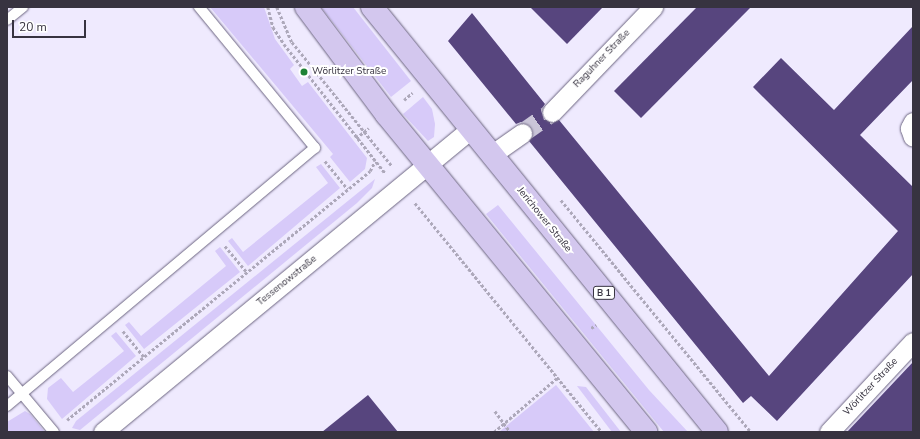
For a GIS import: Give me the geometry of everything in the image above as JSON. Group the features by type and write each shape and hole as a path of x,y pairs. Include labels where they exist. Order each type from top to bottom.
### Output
{"main road":[{"path":"306,7 428,165 646,432"},
{"name":"Jerichower Straße","path":"372,7 470,130 717,432"}],"street":[{"name":"Raguhner Straße","path":"552,112 653,7"},
{"name":"Tessenowstraße","path":"103,432 470,130"},
{"path":"491,155 522,133"},
{"name":"Wörlitzer Straße","path":"829,432 913,342"}],"lane":[{"path":"7,20 23,7"},
{"path":"7,406 212,231 315,148 199,7"},
{"path":"7,376 53,432"}],"path":[{"path":"268,7 273,27 284,44 356,138 381,168"},
{"path":"277,7 292,42 378,153"},
{"path":"397,105 417,88"},
{"path":"356,138 363,133"},
{"path":"315,148 348,189"},
{"path":"53,432 370,171 375,161"},
{"path":"419,207 602,432"},
{"path":"212,231 248,273"},
{"path":"112,317 144,357"},
{"path":"494,432 557,378"},
{"path":"495,411 510,432"}],"shaded area":[{"path":"210,7 264,7 275,39 294,65 290,69 302,86 308,82 367,158 365,169 350,182 330,157 333,154"},
{"path":"321,7 353,7 411,81 391,97"},
{"path":"423,97 432,109 435,124 434,137 428,141 403,114"},
{"path":"321,164 340,188 248,266 228,241 232,238 243,252 328,183 316,167"},
{"path":"375,179 372,188 357,203 80,430 72,428 76,421"},
{"path":"498,205 649,390 688,432 664,432 486,214"},
{"path":"220,247 240,272 144,349 125,325 129,322 141,336 226,266 215,251"},
{"path":"116,332 136,356 62,419 47,399 48,388 61,378 73,392 124,351 111,336"},
{"path":"556,385 594,432 499,432"},
{"path":"577,386 586,387 621,432 612,432"},
{"path":"25,411 30,414 44,431 7,432 7,422"}],"building":[{"path":"530,7 603,7 567,44"},
{"path":"697,7 751,7 641,118 614,91"},
{"path":"472,13 545,104 541,110 544,120 559,120 769,376 898,231 753,87 781,58 834,110 913,26 913,80 860,135 913,187 913,274 777,421 751,396 743,403 529,141 533,132 531,126 521,122 516,124 448,41"},
{"path":"913,362 913,432 847,432 863,415"},
{"path":"368,395 398,432 322,432"}],"tunnel":[{"path":"522,133 552,112"}],"place":[{"name":"Wörlitzer Straße","path":"304,72"}]}
